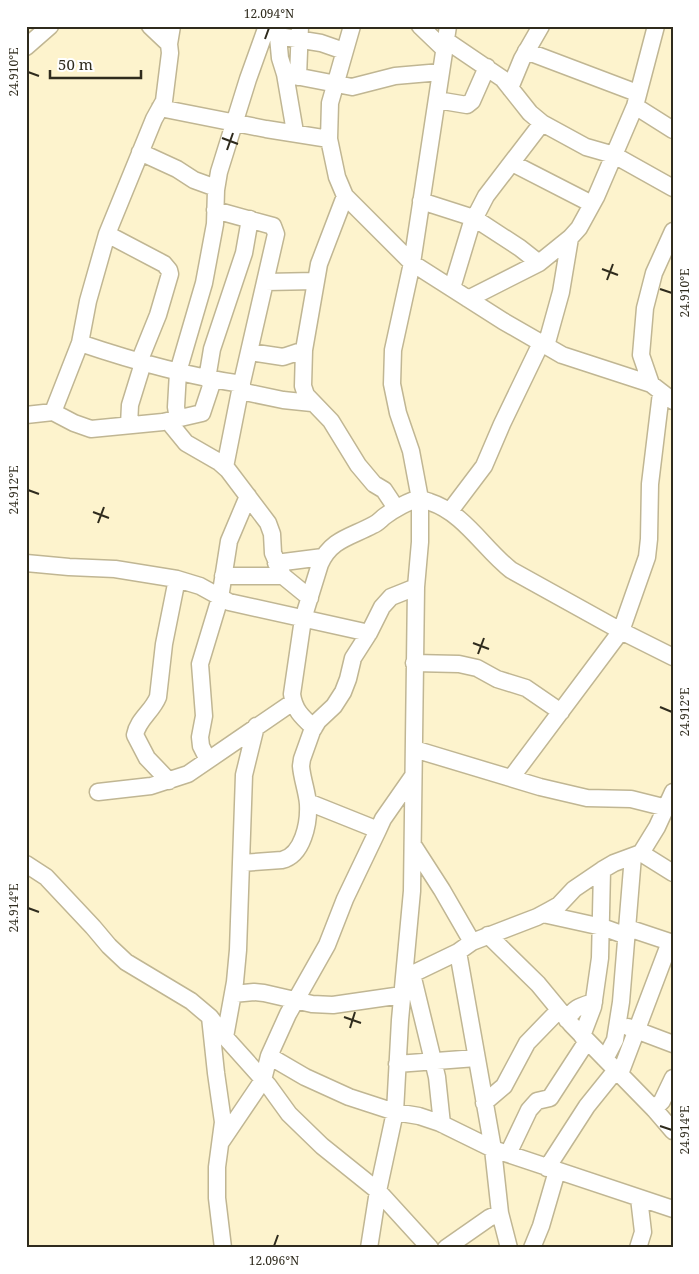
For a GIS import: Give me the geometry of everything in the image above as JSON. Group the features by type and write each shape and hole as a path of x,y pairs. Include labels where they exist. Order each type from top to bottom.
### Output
{"street":[{"path":"26,47 50,26"},
{"path":"150,26 169,44"},
{"path":"54,412 80,343 88,300 107,234 140,152 164,101 172,26"},
{"path":"352,26 330,102 329,139 337,177 345,196 412,262 502,322 562,355 662,393"},
{"path":"420,26 447,39 503,79 530,113 542,123 586,147 614,155 673,188"},
{"path":"510,88 526,51 541,26"},
{"path":"468,299 539,263 570,238 579,228 614,155 636,100 656,26"},
{"path":"274,30 300,32 321,43 344,51"},
{"path":"274,30 280,58 292,76 352,87 395,76 441,72"},
{"path":"274,30 248,79 219,172 212,244 203,285 178,372 173,420 186,443 219,462 248,496 268,523 272,534 273,553 279,569 310,598"},
{"path":"295,132 292,76 300,32"},
{"path":"370,1248 378,1191 395,1112 402,995 408,976 412,892 414,663 416,588 420,542 420,499 411,451 398,413 392,384 392,350 412,262 447,39"},
{"path":"526,51 636,100 673,130"},
{"path":"437,100 466,105 472,101 487,67"},
{"path":"160,108 329,139"},
{"path":"452,288 474,218 486,196 542,123"},
{"path":"140,152 177,169 194,180 216,188"},
{"path":"512,163 592,204"},
{"path":"345,196 325,246 316,281 304,350 303,386 306,395 331,421 358,465 374,484 384,490 396,508"},
{"path":"421,201 474,218 520,248 539,263"},
{"path":"215,210 273,226 276,234 241,387 225,468"},
{"path":"26,415 54,412 74,423 92,429 173,420 202,413 210,379 212,349 244,253 250,220"},
{"path":"107,234 164,264 170,274 141,363 130,405 129,425"},
{"path":"450,511 482,470 502,424 543,345 561,292 570,238"},
{"path":"511,778 621,631 647,557 650,484 662,393 641,355 645,308 654,273 671,238"},
{"path":"265,282 316,281"},
{"path":"203,285 230,292"},
{"path":"80,343 141,363 241,387 283,400 312,402"},
{"path":"250,352 283,357 304,350"},
{"path":"208,760 200,746 204,716 200,664 220,598 229,541 248,496"},
{"path":"314,728 298,713 292,694 304,619 323,557 339,540 374,526 396,508 420,499 437,504 450,511 465,524 497,560 511,570 621,631 673,657"},
{"path":"223,576 279,569 323,557"},
{"path":"26,563 115,569 177,579 200,586 220,598 242,606 370,633"},
{"path":"168,780 146,758 135,735 140,721 155,705 158,697 164,644 177,579"},
{"path":"241,863 282,860 292,856 300,846 308,802 302,780 302,759 306,744 314,728 334,706 343,692 354,658 370,633 382,606 391,597 416,588"},
{"path":"414,663 459,664 477,668 498,679 526,688 561,712"},
{"path":"98,792 151,786 188,774 293,702"},
{"path":"225,1038 238,950 244,775 256,726"},
{"path":"414,749 587,798 631,799 667,808"},
{"path":"221,1142 263,1080 269,1056 296,1001 327,945 345,899 378,830 413,776"},
{"path":"614,1068 615,1040 637,854 667,808 673,792"},
{"path":"308,802 378,830"},
{"path":"412,845 442,890 465,947 466,991 476,1058 493,1148 500,1213 509,1248"},
{"path":"408,976 488,935 543,914 559,905 574,889 602,870 637,854 673,873"},
{"path":"26,864 46,877 126,962 191,1001 210,1017 225,1038 263,1080 289,1114 322,1146 378,1191 417,1242 430,1248"},
{"path":"508,1154 529,1110 537,1101 550,1098 585,1039 594,1005 600,958 602,870"},
{"path":"532,1248 542,1226 552,1169 587,1106 637,1031 671,943 543,914"},
{"path":"488,935 538,984 585,1039 654,1108 673,1131"},
{"path":"408,976 437,1077 442,1124"},
{"path":"233,994 264,993 312,1004 332,1005 402,995"},
{"path":"484,1103 504,1086 526,1043 563,1015 577,1007 594,1005 637,1031 673,1044"},
{"path":"210,1017 223,1122 217,1167 216,1198 223,1248"},
{"path":"269,1056 305,1077 348,1097 395,1112 419,1116 442,1124 508,1154 673,1209"},
{"path":"397,1064 476,1058"},
{"path":"654,1108 662,1101 673,1078"},
{"path":"638,1248 643,1232 639,1198"},
{"path":"446,1248 489,1218 500,1213"}]}
